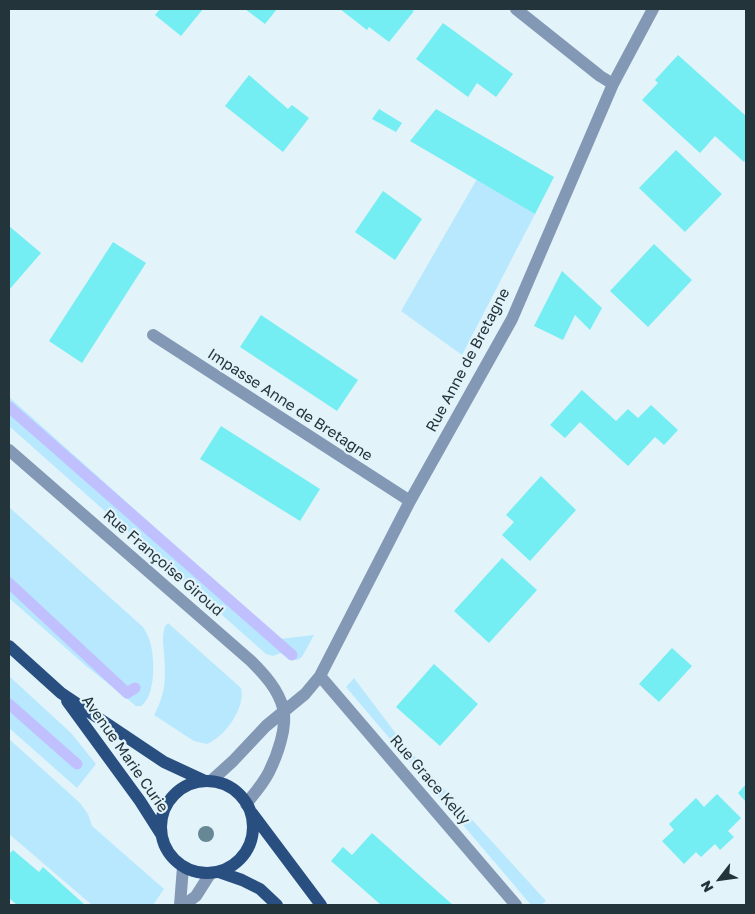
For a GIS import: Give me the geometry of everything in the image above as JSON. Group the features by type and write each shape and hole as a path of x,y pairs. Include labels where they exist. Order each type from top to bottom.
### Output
{"main road":[{"name":"Avenue Marie Curie","path":"9,646 61,693 164,762 208,781"},
{"name":"Avenue Marie Curie","path":"61,693 140,800 161,835"},
{"path":"277,905 260,889 242,880 215,873 192,872 183,867 168,853 163,844 160,824 163,812 175,793 189,785 208,781 220,783 235,791 321,905"},
{"path":"215,873 229,868 239,861 251,842 252,819 247,806"}],"street":[{"path":"516,9 600,76 613,84"},
{"name":"Rue Anne de Bretagne","path":"208,781 233,761 266,726 305,694 320,676 410,501 512,319 613,84 653,9"},
{"name":"Impasse Anne de Bretagne","path":"153,335 410,501"},
{"name":"Rue Françoise Giroud","path":"9,450 251,660 270,682 280,698 284,710"},
{"name":"Rue Grace Kelly","path":"320,676 516,905"},
{"path":"247,806 269,772 283,735 284,710"},
{"path":"180,905 183,867"},
{"path":"184,905 196,896 215,873"}],"shaded area":[{"path":"477,179 535,214 462,355 401,311"},
{"path":"9,397 280,639 314,635 302,657 292,660 281,653 273,656 266,654 9,426"},
{"path":"9,507 143,627 150,640 152,649 153,676 149,694 141,706 136,706 85,665 9,598"},
{"path":"168,623 241,688 242,696 233,721 221,735 207,744 194,741 154,715 161,700 164,685 163,636 165,626"},
{"path":"9,676 71,733 96,764 77,788 9,728"},
{"path":"354,678 406,747 546,901 541,905 531,905 346,687"},
{"path":"9,739 80,803 88,814 92,826 164,889 153,905 92,905 9,834"}],"building":[{"path":"160,9 203,9 181,36 155,15"},
{"path":"245,9 277,9 265,24"},
{"path":"340,9 410,9 414,11 389,42 369,27 367,30"},
{"path":"443,23 513,74 496,97 477,83 468,97 416,59"},
{"path":"678,55 746,116 746,159 744,162 715,136 700,153 642,100 658,83 655,80"},
{"path":"249,75 288,109 292,105 309,118 283,152 225,106"},
{"path":"379,109 402,123 396,132 372,119"},
{"path":"436,109 554,177 535,214 410,141"},
{"path":"676,150 722,194 685,232 639,188"},
{"path":"383,191 422,219 395,260 355,232"},
{"path":"9,226 41,253 9,290"},
{"path":"113,242 146,263 82,363 49,341"},
{"path":"654,244 692,280 648,327 610,291"},
{"path":"562,271 602,308 590,330 575,315 563,340 534,326"},
{"path":"261,315 358,380 337,411 240,347"},
{"path":"582,390 616,421 628,409 638,418 651,405 678,430 664,445 655,437 628,466 580,422 565,438 550,425"},
{"path":"221,426 320,489 300,521 200,459"},
{"path":"541,476 576,510 530,561 502,535 514,522 506,515"},
{"path":"502,558 537,590 489,643 454,611"},
{"path":"672,648 692,666 659,702 639,684"},
{"path":"434,664 478,704 440,746 396,707"},
{"path":"746,784 746,802 738,793"},
{"path":"717,794 741,818 728,831 734,837 720,850 715,844 701,857 696,852 684,864 662,841 674,830 669,824 696,798 704,807"},
{"path":"372,833 453,905 381,905 331,861 343,847 352,855"},
{"path":"13,850 39,872 43,867 85,905 17,905 9,898 9,851 10,853"}],"waterway":[{"path":"9,407 292,655"},
{"path":"9,583 127,693 135,688"},
{"path":"9,704 77,764"}]}
